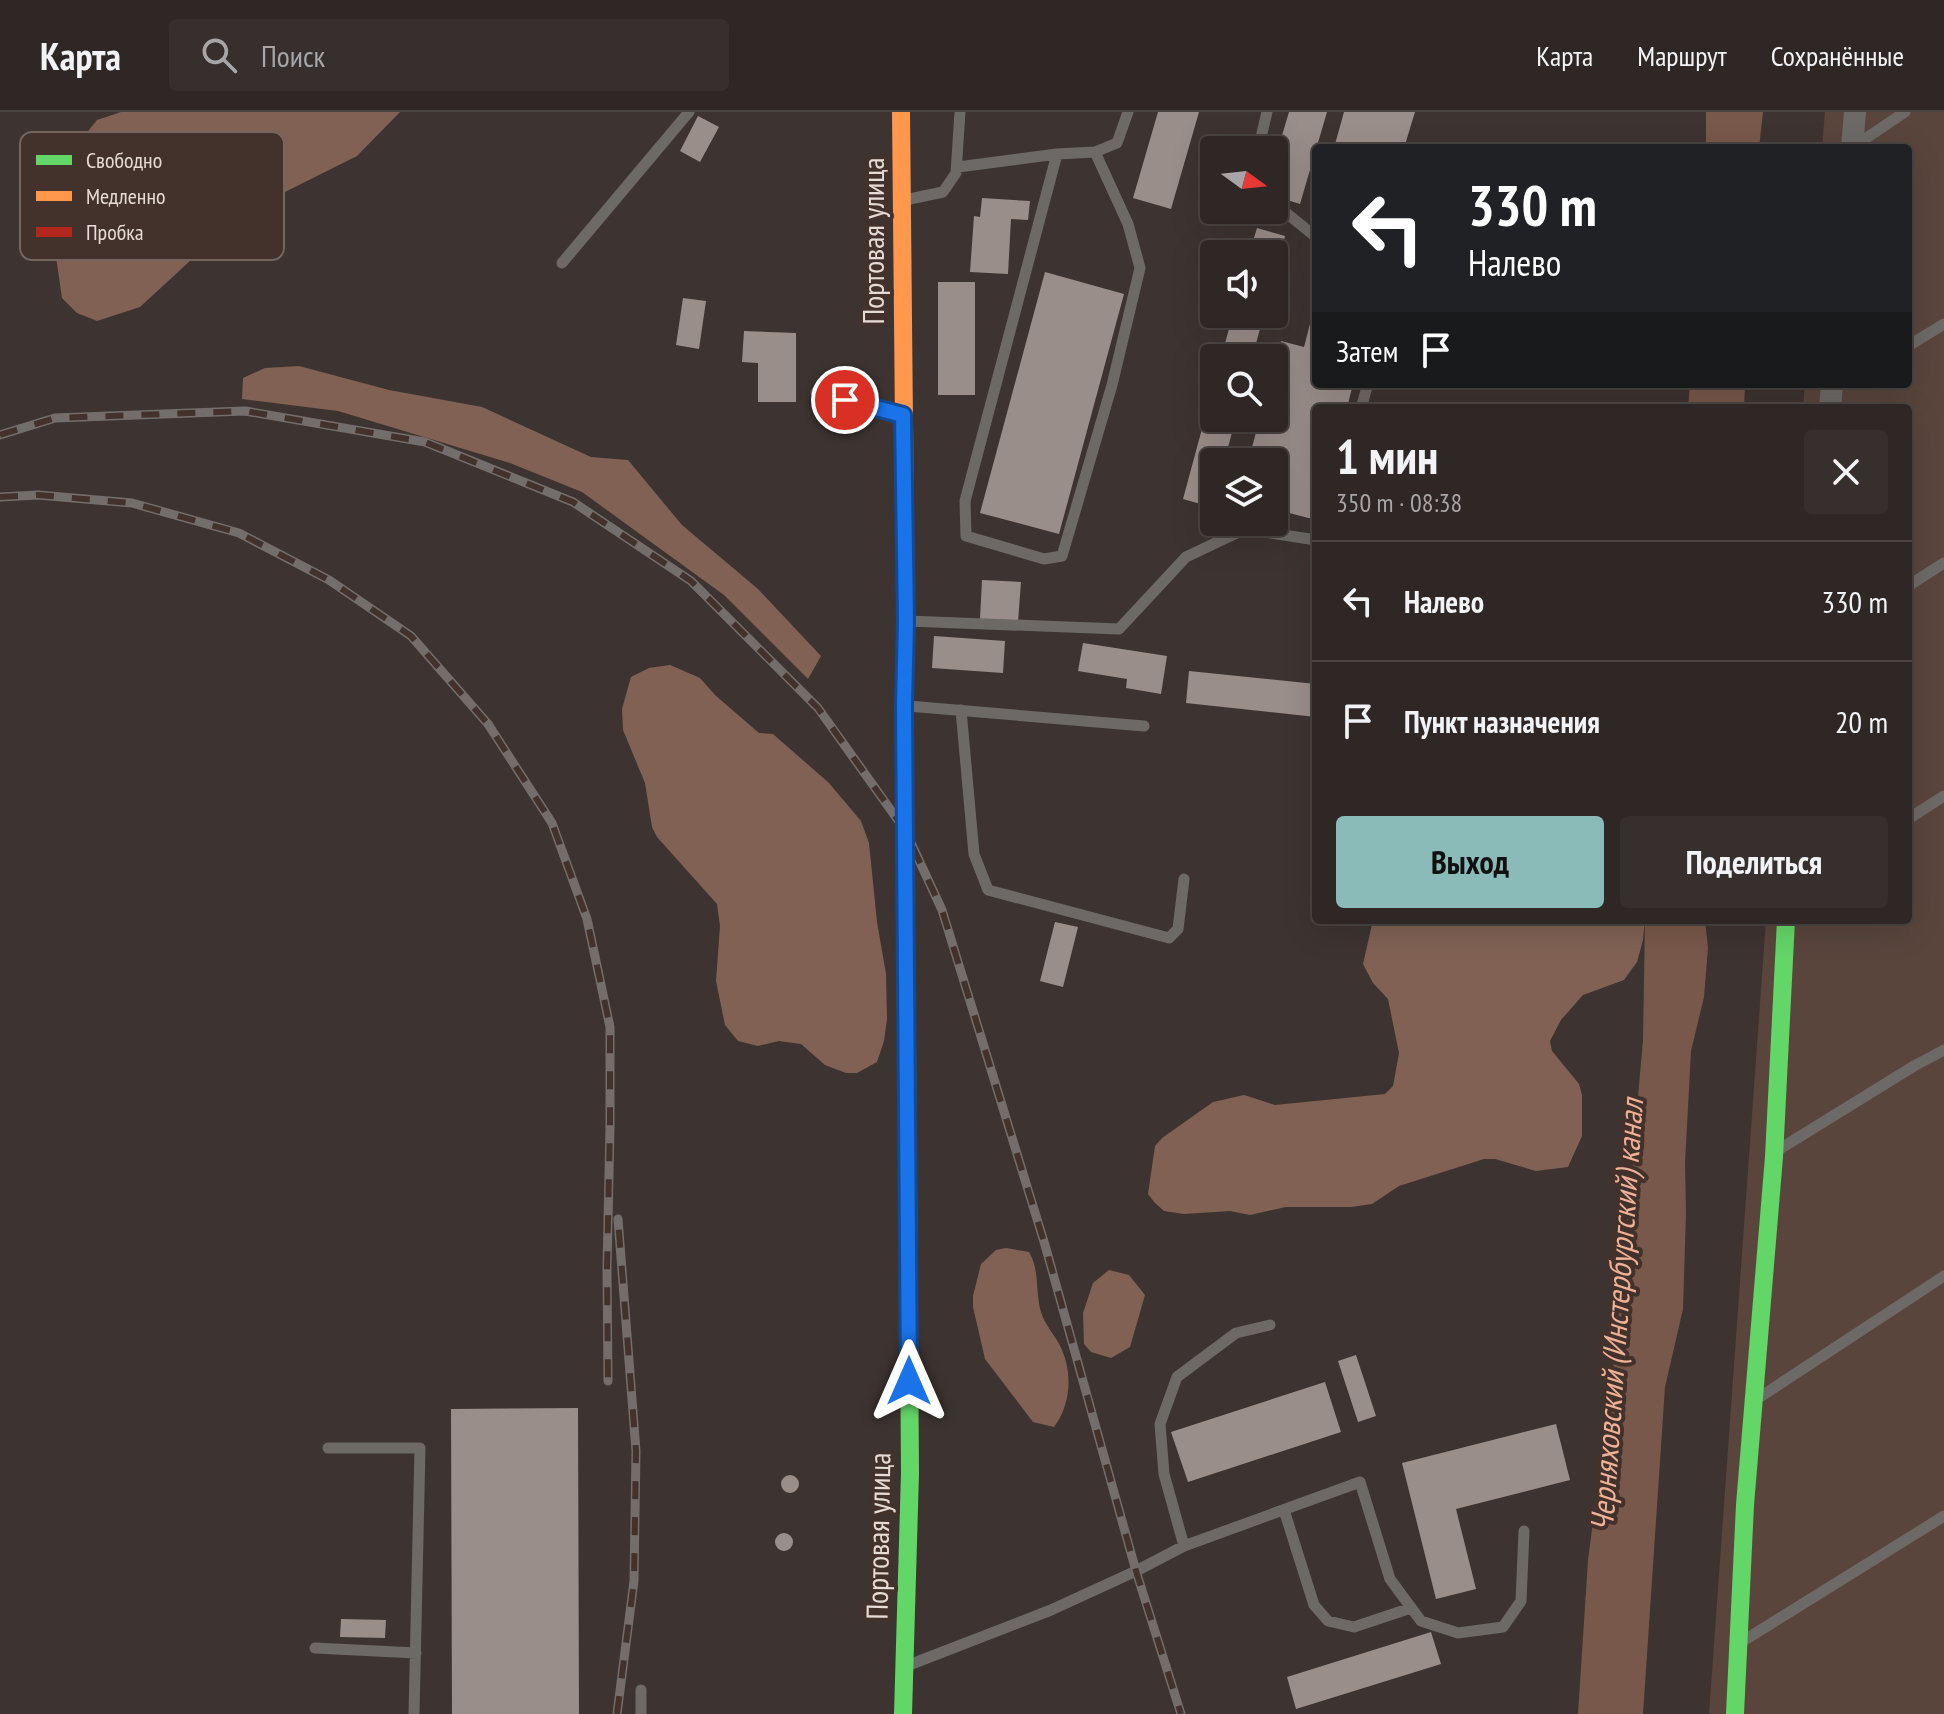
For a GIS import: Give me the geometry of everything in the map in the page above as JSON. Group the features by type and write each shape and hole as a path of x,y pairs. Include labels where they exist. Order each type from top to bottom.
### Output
{"street":[{"name":"Портовая улица","path":"901,112 910,1473 903,1714"},
{"path":"1852,144 1855,112"},
{"path":"1735,1714 1736,1646 1774,1152 1786,924"}],"lane":[{"path":"562,263 689,112"},
{"path":"901,201 943,192 956,173 960,112"},
{"path":"958,167 1095,152 1117,143 1128,112"},
{"path":"1261,136 1267,112"},
{"path":"1857,144 1905,112"},
{"path":"1057,154 965,501 966,536 1044,559 1062,556 1112,385 1140,268 1128,224 1095,152"},
{"path":"1288,214 1312,234"},
{"path":"1912,344 1944,324"},
{"path":"816,392 903,415"},
{"path":"906,621 1119,629 1186,557 1245,529 1312,539"},
{"path":"1912,583 1944,563"},
{"path":"904,705 1144,726"},
{"path":"961,710 974,854 988,890 1169,938 1178,929 1184,879"},
{"path":"1912,816 1944,796"},
{"path":"1774,1152 1944,1050"},
{"path":"1754,1402 1944,1276"},
{"path":"1184,1546 1164,1474 1160,1424 1177,1377 1236,1333 1270,1325"},
{"path":"328,1448 420,1448 414,1714"},
{"path":"905,1667 1051,1610 1184,1546 1360,1482 1390,1579 1421,1621 1458,1633 1503,1627 1521,1601 1524,1531"},
{"path":"1284,1510 1314,1605 1328,1621 1354,1627 1411,1608"},
{"path":"1736,1646 1944,1516"},
{"path":"315,1648 416,1653"},
{"path":"641,1690 641,1714"}],"shaded area":[{"path":"121,112 400,112 357,156 284,192 284,132 87,132 97,120"},
{"path":"1706,112 1763,112 1759,144 1706,144"},
{"path":"1825,112 1944,112 1944,1714 1709,1714 1766,924 1912,924 1912,404 1803,404 1805,388 1912,388 1912,144 1822,144"},
{"path":"56,260 191,260 140,307 97,321 77,313 62,298"},
{"path":"299,366 389,390 482,407 591,457 628,460 682,525 758,589 821,656 808,679 724,595 582,492 510,463 338,411 242,399 243,378 265,368"},
{"path":"1690,388 1745,388 1744,404 1688,404"},
{"path":"670,665 700,678 759,733 773,734 829,783 861,821 869,843 886,974 887,1019 877,1062 857,1073 846,1073 825,1065 801,1044 779,1041 758,1046 738,1041 725,1025 716,981 720,926 717,904 657,837 652,827 645,783 623,730 622,709 631,677 649,668"},
{"path":"1372,924 1645,924 1637,962 1624,980 1583,995 1561,1020 1550,1041 1552,1051 1579,1084 1582,1095 1582,1136 1568,1167 1536,1171 1495,1159 1484,1159 1399,1186 1372,1204 1286,1207 1250,1215 1230,1211 1184,1214 1164,1211 1148,1194 1155,1146 1213,1102 1244,1095 1275,1105 1385,1094 1393,1086 1399,1053 1388,999 1373,983 1363,964"},
{"path":"1645,924 1705,924 1708,948 1704,997 1691,1051 1685,1163 1683,1309 1665,1387 1643,1714 1578,1714 1588,1560 1616,1346 1643,1040"},
{"path":"1006,1248 1029,1252 1035,1266 1041,1312 1060,1345 1068,1370 1064,1410 1054,1427 1033,1422 985,1359 973,1296 981,1264 996,1250"},
{"path":"1109,1270 1129,1275 1145,1295 1130,1347 1111,1358 1091,1352 1084,1344 1083,1313 1093,1283"}],"building":[{"path":"1158,112 1199,112 1171,209 1133,198"},
{"path":"1289,112 1327,112 1318,144 1312,144 1312,163 1300,204 1288,200 1288,136 1282,136"},
{"path":"1344,112 1415,112 1405,144 1335,144"},
{"path":"698,116 719,127 700,162 680,151"},
{"path":"982,198 1030,201 1028,220 1011,219 1008,274 970,272 974,216 980,217"},
{"path":"1257,228 1285,236 1284,240 1253,240"},
{"path":"1045,272 1124,294 1059,534 980,513"},
{"path":"938,282 975,282 975,395 938,395"},
{"path":"683,298 706,301 699,349 676,345"},
{"path":"1312,325 1312,388 1352,388 1348,404 1312,404 1312,519 1288,513 1288,448 1252,448 1256,432 1288,432 1288,344 1280,344 1281,341 1304,347"},
{"path":"1229,328 1260,328 1256,344 1225,344"},
{"path":"744,331 796,333 796,402 758,402 758,363 742,362"},
{"path":"1201,432 1232,432 1228,448 1200,448 1200,504 1183,499"},
{"path":"982,580 1021,582 1018,622 980,619"},
{"path":"934,636 1005,641 1003,673 932,668"},
{"path":"1083,643 1167,656 1161,694 1126,688 1127,679 1078,671"},
{"path":"1189,671 1312,684 1312,717 1186,703"},
{"path":"1055,922 1078,927 1063,987 1040,981"},
{"path":"1356,1355 1376,1416 1358,1422 1338,1361"},
{"path":"1325,1382 1341,1432 1188,1482 1171,1432"},
{"path":"578,1408 579,1714 452,1714 451,1409"},
{"path":"1556,1424 1570,1480 1456,1509 1476,1589 1436,1599 1402,1463"},
{"path":"790,1475 799,1484 790,1493 781,1484"},
{"path":"784,1533 793,1542 784,1551 775,1542"},
{"path":"341,1619 386,1620 385,1638 340,1637"},
{"path":"1431,1632 1441,1664 1296,1709 1287,1677"}],"railway":[{"path":"0,435 55,418 245,411 425,442 573,502 691,581 818,708 905,830 942,910 1045,1245 1136,1571 1181,1714"},
{"path":"0,497 38,495 132,503 239,533 329,580 411,636 488,724 552,823 587,919 610,1027 608,1381"},
{"path":"617,1714 634,1581 636,1451 618,1219"}],"traffic: fast":[{"path":"1735,1714 1745,1505 1774,1157 1786,924"},
{"path":"903,1714 910,1473 907,1042"}],"traffic: slow":[{"path":"901,112 905,527"}],"traffic: jam":[{"path":"905,527 907,1042"}],"route":[{"path":"845,400 903,415 909,1381"}],"water label":[{"name":"Черняховский (Инстербургский) канал","path":"1617,1315"}]}
